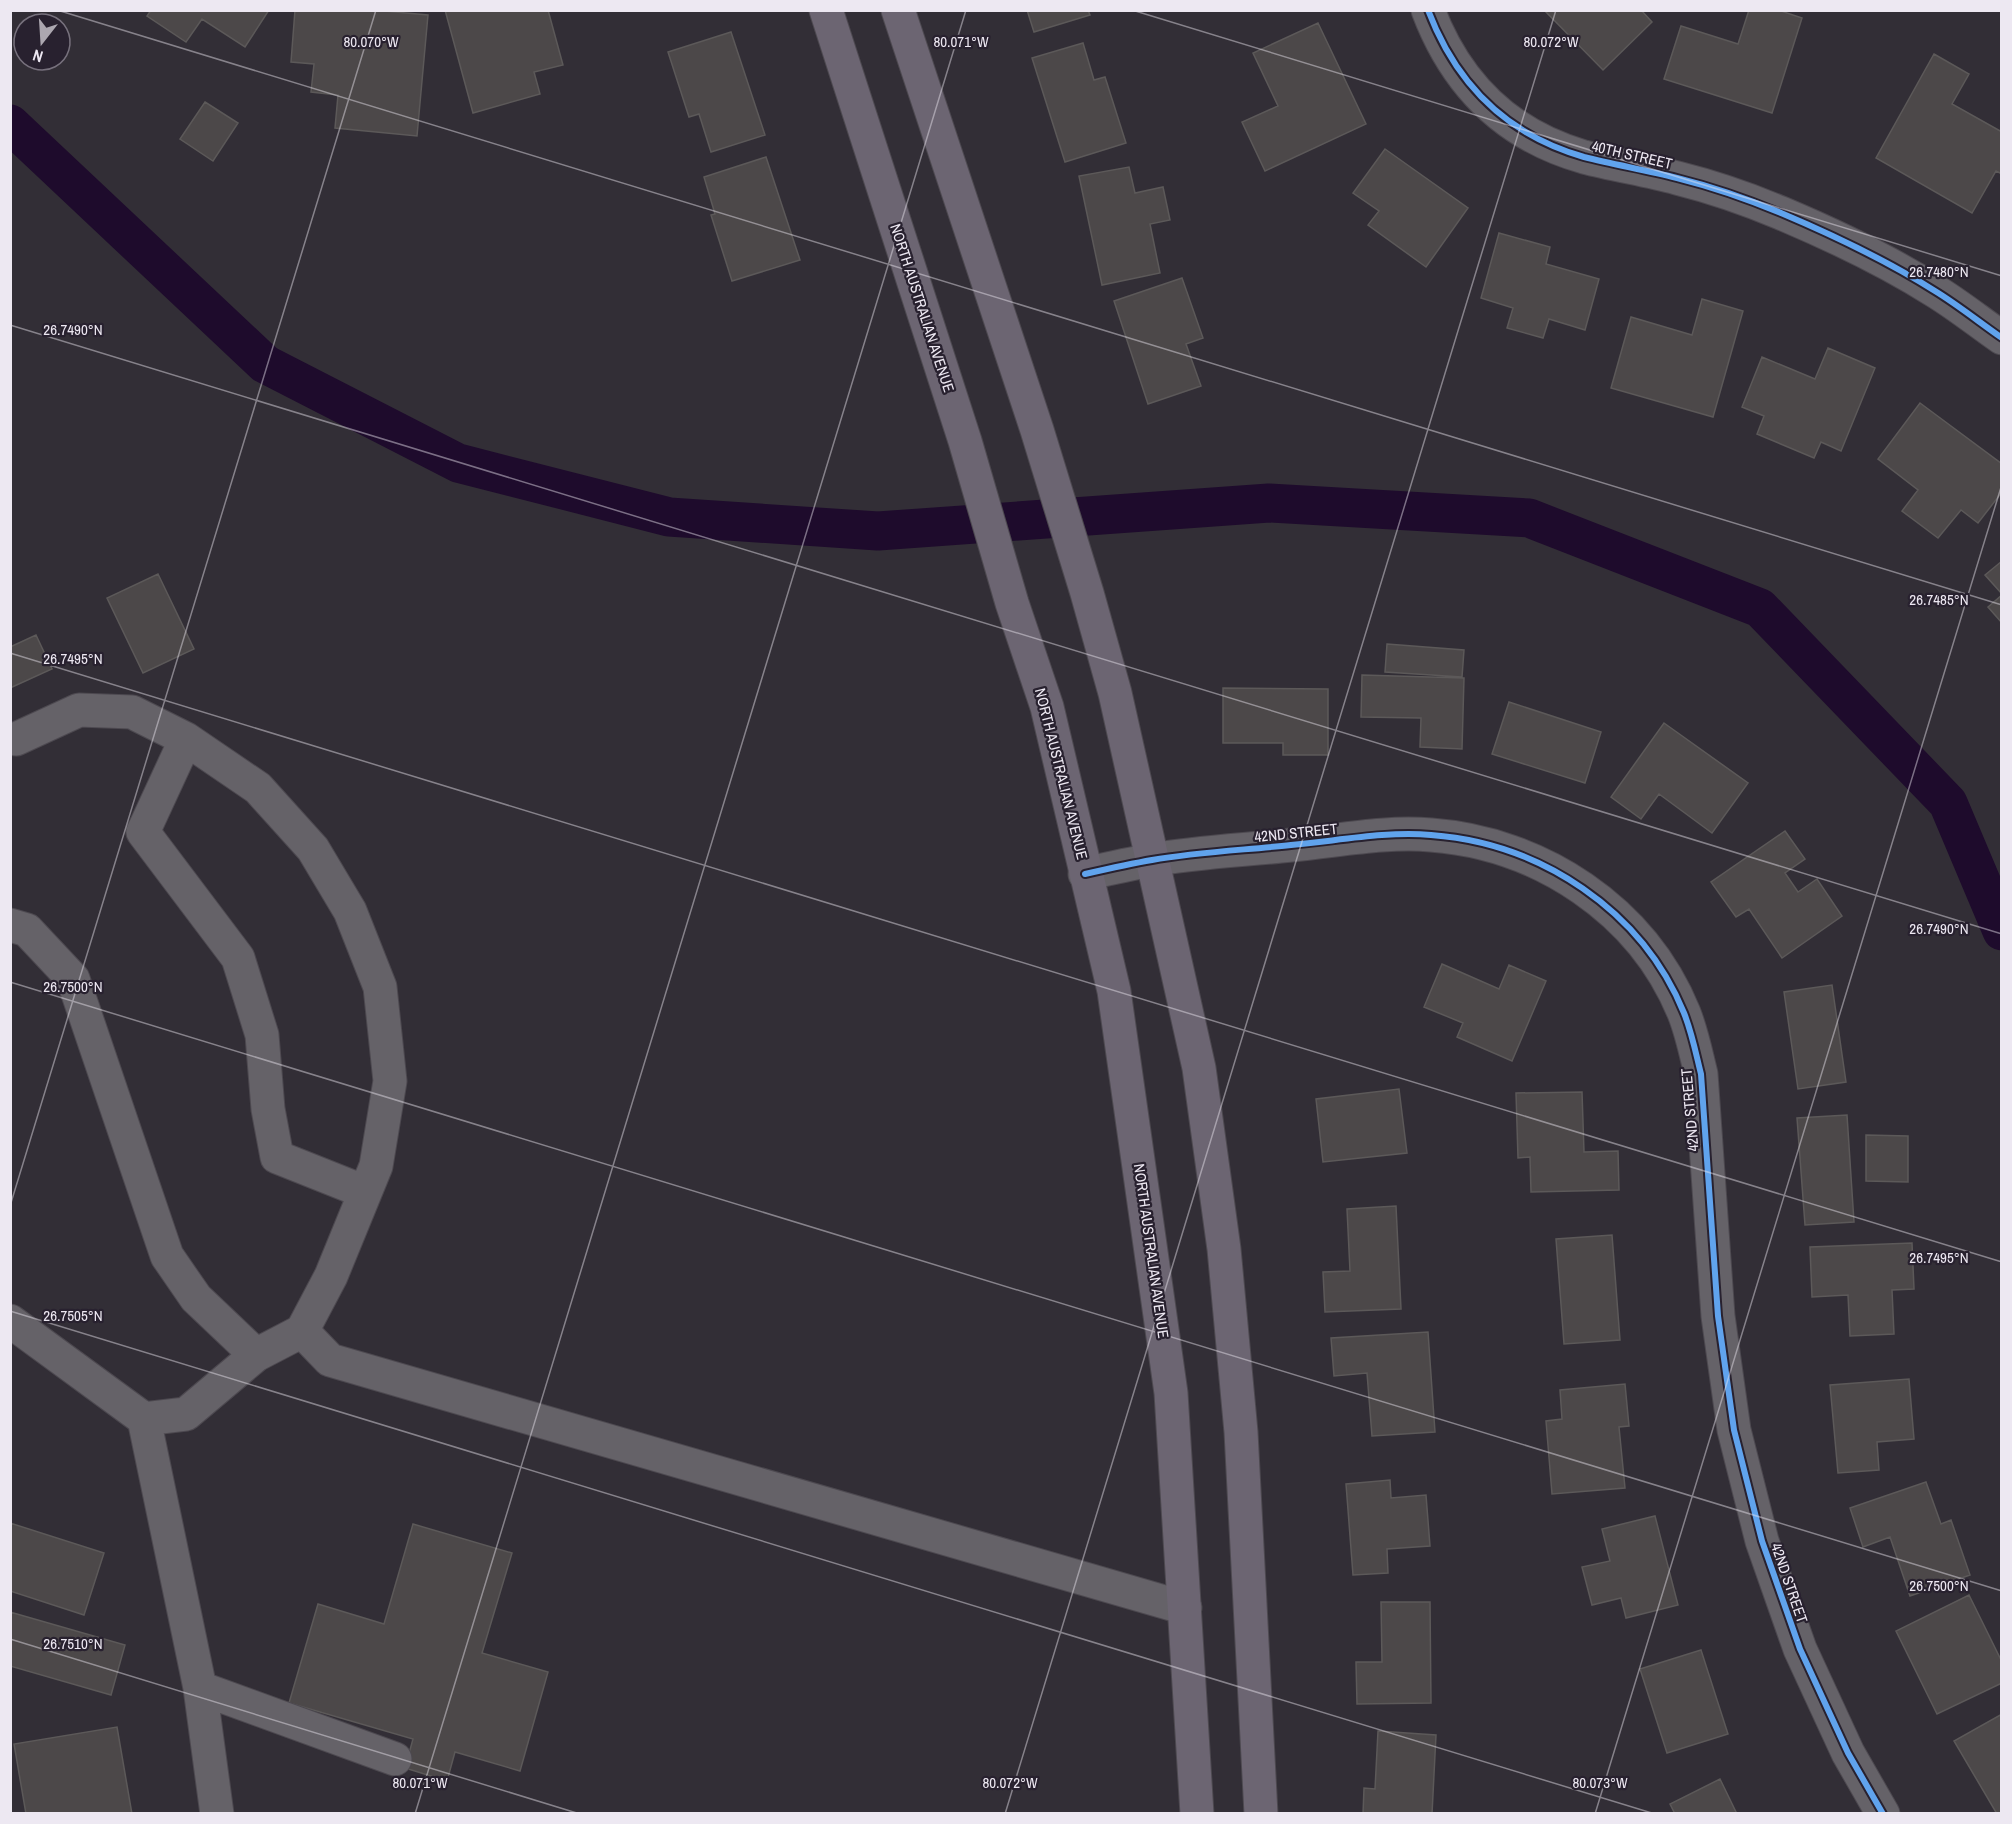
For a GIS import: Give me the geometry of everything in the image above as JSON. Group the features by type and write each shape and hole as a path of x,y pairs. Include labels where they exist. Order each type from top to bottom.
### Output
{"main road":[{"name":"NORTH AUSTRALIAN AVENUE","path":"826,10 965,441 1012,603 1047,707 1114,991 1171,1393 1197,1814"},
{"path":"898,10 1037,430 1087,593 1115,693 1199,1068 1224,1249 1241,1432 1262,1814"}],"street":[{"name":"40TH STREET","path":"1428,10 1449,56 1465,79 1491,106 1528,133 1557,148 1584,157 1679,178 1779,212 1842,240 1934,291 2001,338"},
{"path":"16,739 79,710 132,711 186,739 258,788 313,849 350,911 380,987 390,1081 376,1166 332,1276 302,1331 256,1355 186,1414 144,1419"},
{"path":"186,739 142,832 238,958 262,1035 268,1109 277,1157 365,1192"},
{"name":"42ND STREET","path":"1085,874 1153,860 1398,834 1428,834 1491,844 1549,867 1577,883 1602,902 1634,933 1670,985 1694,1043 1701,1074 1718,1316 1734,1430 1762,1541 1800,1649 1848,1753 1883,1814"},
{"path":"10,925 27,930 73,979 167,1256 196,1298 256,1355"},
{"path":"10,1321 144,1419 200,1688 217,1814"},
{"path":"302,1331 330,1360 1185,1608"},
{"path":"200,1688 394,1759"}],"building":[{"path":"151,10 269,10 245,47 202,19 186,42 147,16"},
{"path":"295,10 373,10 428,15 417,136 335,128 338,95 311,92 314,64 291,62"},
{"path":"445,10 548,10 563,65 534,72 540,94 473,113"},
{"path":"1027,10 1088,10 1090,15 1034,32"},
{"path":"1544,10 1641,10 1652,22 1603,70"},
{"path":"1749,10 1778,10 1802,18 1772,113 1664,79 1681,26 1738,44"},
{"path":"1318,23 1366,124 1265,171 1242,122 1278,106 1253,53"},
{"path":"731,32 765,135 711,152 699,114 689,117 668,52"},
{"path":"1083,43 1094,80 1105,77 1126,143 1065,162 1032,58"},
{"path":"1934,54 1969,74 1952,104 2002,132 2002,174 1996,171 1972,213 1876,158"},
{"path":"205,102 238,123 213,161 180,139"},
{"path":"1385,149 1468,208 1426,267 1368,225 1379,211 1353,193"},
{"path":"766,157 800,260 732,281 711,215 715,214 704,177"},
{"path":"1129,167 1135,193 1163,187 1170,220 1150,224 1160,273 1102,285 1079,176"},
{"path":"1499,233 1550,247 1546,264 1599,279 1585,330 1549,319 1543,338 1507,328 1513,308 1481,298"},
{"path":"1182,278 1203,338 1186,344 1201,386 1148,404 1114,301"},
{"path":"1702,299 1743,311 1713,417 1611,388 1631,317 1692,335"},
{"path":"1828,348 1875,368 1841,451 1821,442 1814,458 1757,434 1764,416 1742,407 1762,357 1815,379"},
{"path":"1920,403 2002,464 2002,492 1978,523 1961,510 1938,538 1902,511 1918,490 1878,459"},
{"path":"2002,561 2002,594 1985,575"},
{"path":"158,574 194,649 143,673 107,598"},
{"path":"2002,595 2002,623 1988,607"},
{"path":"36,635 52,669 10,688 10,647"},
{"path":"1387,644 1464,650 1462,677 1385,672"},
{"path":"1362,675 1464,678 1462,749 1420,747 1421,718 1361,717"},
{"path":"1223,688 1328,689 1328,755 1283,755 1283,743 1223,743"},
{"path":"1509,702 1601,732 1585,783 1492,754"},
{"path":"1664,723 1748,783 1712,833 1659,794 1641,819 1611,797"},
{"path":"1785,831 1805,859 1785,873 1798,892 1817,879 1842,916 1782,958 1749,909 1736,917 1711,882"},
{"path":"1442,964 1499,989 1509,965 1546,981 1512,1061 1457,1037 1463,1023 1424,1007"},
{"path":"1832,985 1846,1082 1798,1089 1784,992"},
{"path":"1399,1089 1407,1153 1323,1162 1316,1099"},
{"path":"1582,1092 1584,1152 1618,1151 1619,1190 1531,1192 1530,1157 1518,1158 1516,1093"},
{"path":"1847,1115 1854,1222 1805,1225 1797,1118"},
{"path":"1866,1135 1908,1136 1908,1182 1866,1181"},
{"path":"1396,1206 1401,1309 1325,1312 1323,1272 1350,1271 1347,1209"},
{"path":"1612,1235 1620,1340 1564,1344 1556,1239"},
{"path":"1912,1243 1914,1289 1892,1290 1894,1334 1850,1336 1848,1295 1812,1297 1810,1247"},
{"path":"1428,1332 1435,1432 1372,1436 1367,1373 1334,1376 1331,1338"},
{"path":"1909,1379 1914,1439 1877,1442 1879,1470 1838,1473 1830,1385"},
{"path":"1625,1384 1629,1426 1619,1427 1625,1488 1552,1494 1546,1421 1562,1419 1560,1390"},
{"path":"1390,1480 1391,1498 1426,1495 1430,1546 1387,1549 1388,1573 1353,1575 1346,1484"},
{"path":"1926,1482 1941,1524 1951,1520 1970,1575 1910,1596 1890,1537 1863,1547 1850,1508"},
{"path":"1655,1516 1678,1605 1626,1618 1621,1598 1592,1605 1582,1567 1610,1561 1602,1529"},
{"path":"10,1523 104,1553 84,1615 10,1591"},
{"path":"413,1524 512,1553 482,1653 548,1672 520,1771 455,1752 447,1781 405,1768 413,1739 289,1703 318,1604 384,1624"},
{"path":"1969,1595 2002,1662 2002,1683 1937,1714 1896,1631"},
{"path":"1381,1602 1430,1602 1431,1703 1357,1704 1356,1662 1382,1662"},
{"path":"10,1612 125,1645 111,1695 10,1666"},
{"path":"1701,1650 1728,1734 1667,1753 1640,1669"},
{"path":"2002,1714 2002,1814 1997,1814 1954,1741"},
{"path":"117,1727 132,1814 26,1814 14,1744"},
{"path":"1378,1731 1436,1735 1432,1814 1363,1814 1364,1788 1375,1789"},
{"path":"1720,1779 1737,1814 1675,1814 1670,1804"}],"waterway":[{"path":"10,124 265,364 458,463 669,517 878,531 1269,503 1529,518 1760,608 1948,803 2002,931"}],"cycle path":[{"path":"1428,10 1453,61 1469,83 1508,120 1531,135 1584,157 1689,181 1756,203 1801,221 1898,269 1952,302 2002,338"},
{"path":"1085,874 1186,855 1379,835 1431,835 1471,841 1511,852 1548,868 1583,888 1614,914 1642,943 1666,976 1684,1013 1701,1074 1718,1316 1734,1430 1762,1541 1800,1649 1848,1753 1883,1814"}]}
